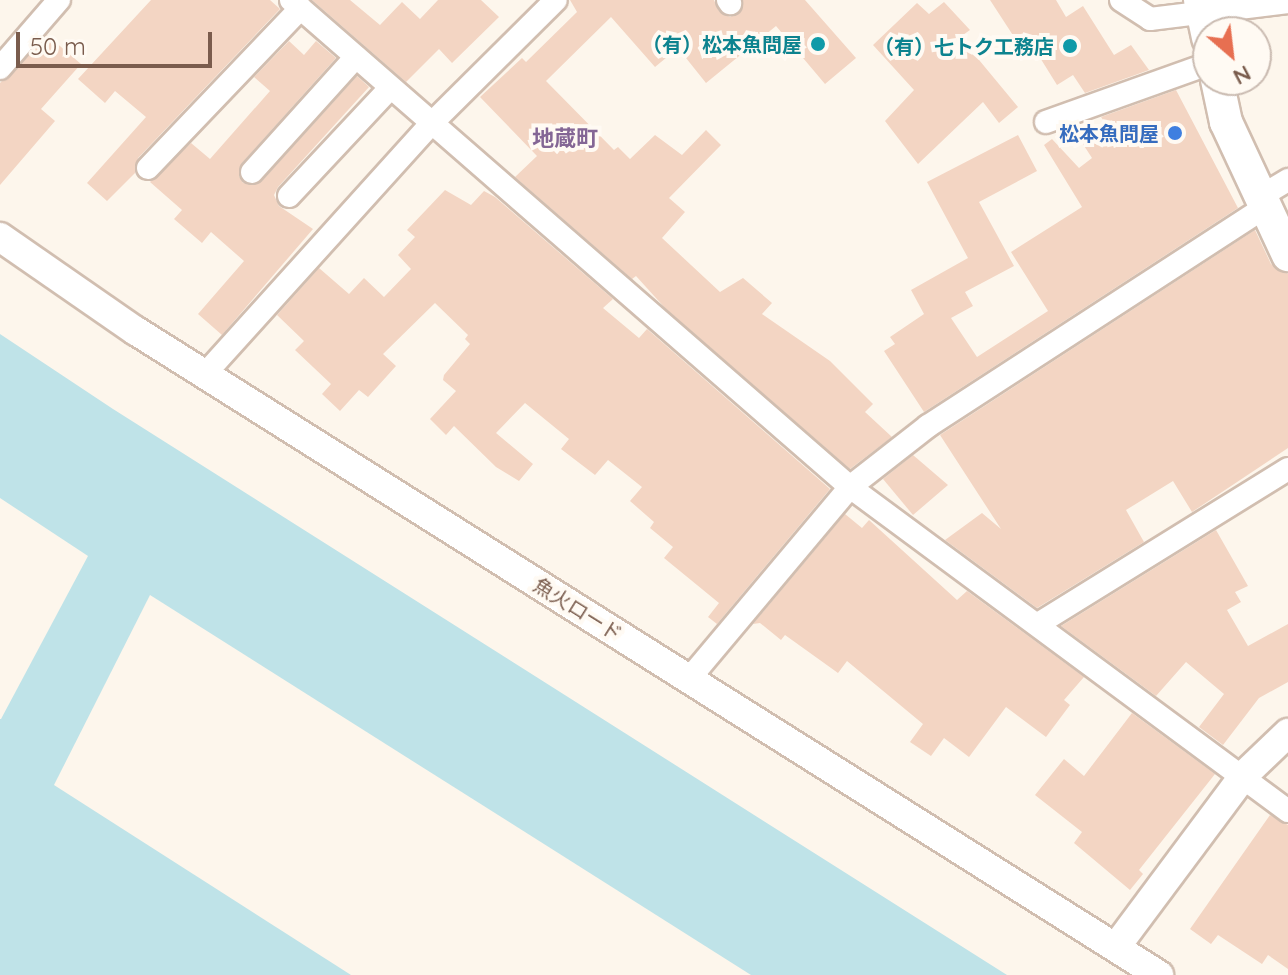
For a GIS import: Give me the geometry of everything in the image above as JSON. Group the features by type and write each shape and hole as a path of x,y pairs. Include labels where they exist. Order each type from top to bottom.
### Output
{"main road":[{"path":"1220,96 1226,122 1260,203 1288,255"}],"street":[{"path":"0,68 59,0"},
{"path":"205,374 430,125 556,0"},
{"path":"1121,0 1150,19 1192,18"},
{"path":"1214,16 1288,2"},
{"path":"148,168 296,4 430,125 850,487 1244,775 1288,811"},
{"path":"252,172 356,57"},
{"path":"1046,122 1192,70"},
{"path":"289,196 390,88"},
{"path":"689,679 850,487 928,426 1260,203 1288,180"},
{"name":"魚火ロード","path":"0,237 205,374 1159,975"},
{"path":"1038,624 1288,469"},
{"path":"1116,947 1244,775 1288,733"}],"water":[{"path":"0,334 113,409 1007,975 0,975"}],"pier":[{"path":"0,498 88,556 1,719 0,719"},
{"path":"150,595 751,975 351,975 54,785"}],"building":[{"path":"151,0 270,0 280,9 138,158 135,173 107,201 87,183 146,117 115,91 105,103 78,79"},
{"path":"312,0 350,0 380,25 402,2 420,19 438,0 481,0 499,17 452,63 439,49 406,82"},
{"path":"570,0 714,0 719,11 730,17 742,10 743,0 805,0 856,58 825,84 776,26 706,83 678,48 655,67 611,17 546,81 614,150 618,147 630,159 655,135 682,155 706,130 721,145 669,198 685,212 662,238 720,292 743,278 772,303 762,314 830,361 873,404 865,412 892,437 850,469 665,308 636,276 632,279 515,177 537,156 480,97 522,58 526,62 577,12"},
{"path":"990,0 1056,0 1066,17 1083,6 1114,55 1131,45 1149,70 1085,93 1073,75 1057,85 1029,40 1020,46"},
{"path":"944,2 970,30 960,37 1018,107 999,123 983,102 918,164 885,121 914,90 873,45 917,3 929,14"},
{"path":"47,35 81,64 41,109 55,121 0,185 0,83"},
{"path":"289,41 304,55 316,41 336,58 242,163 239,176 243,183 262,181 357,76 369,87 278,187 274,195 279,206 313,229 222,335 198,314 244,261 211,232 202,243 174,219 182,210 150,182 191,143 210,159 270,91 254,77"},
{"path":"1176,90 1238,208 924,412 884,351 895,344 890,337 924,314 911,290 968,258 927,182 1018,135 1037,171 979,202 1014,266 965,292 973,306 951,318 977,357 1048,311 1011,252 1082,207 1044,145 1052,139 1079,168 1092,158 1079,138 1106,124 1101,117"},
{"path":"445,190 471,205 484,191 495,197 613,299 603,308 639,338 647,329 830,489 717,624 708,617 719,603 664,558 673,547 650,528 654,522 630,501 642,487 608,460 595,475 561,449 569,439 525,403 496,433 533,464 519,481 496,467 454,426 446,435 430,419 456,391 443,380 444,375 470,344 465,339 468,335 435,303 383,354 396,366 368,397 359,390 340,411 322,394 331,384 295,350 304,341 277,315 319,268 349,294 364,278 384,297 411,269 398,255 415,237 407,230"},
{"path":"1255,230 1271,264 1288,274 1288,448 1192,512 1173,481 1126,510 1144,542 1037,608 945,540 982,513 1001,529 940,435"},
{"path":"913,455 948,485 913,515 883,479"},
{"path":"845,514 862,528 869,520 957,600 967,591 1084,677 1064,700 1070,705 1046,737 1006,707 969,757 944,738 931,756 910,742 923,724 847,661 838,673 785,635 781,640 760,623 753,624"},
{"path":"1216,530 1248,586 1235,592 1241,602 1227,610 1248,646 1288,624 1288,682 1259,698 1223,745 1199,727 1224,694 1186,662 1156,696 1061,626"},
{"path":"1132,713 1215,774 1139,870 1143,874 1130,890 1074,843 1082,832 1035,795 1064,759 1084,776"},
{"path":"1270,815 1288,825 1288,969 1268,955 1262,964 1218,935 1211,944 1190,929"}],"place":[{"name":"（有）松本魚問屋","path":"818,44"},
{"name":"（有）七トク工務店","path":"1070,46"},
{"name":"松本魚問屋","path":"1175,133"}],"district":[{"name":"地蔵町","path":"565,139"}]}
